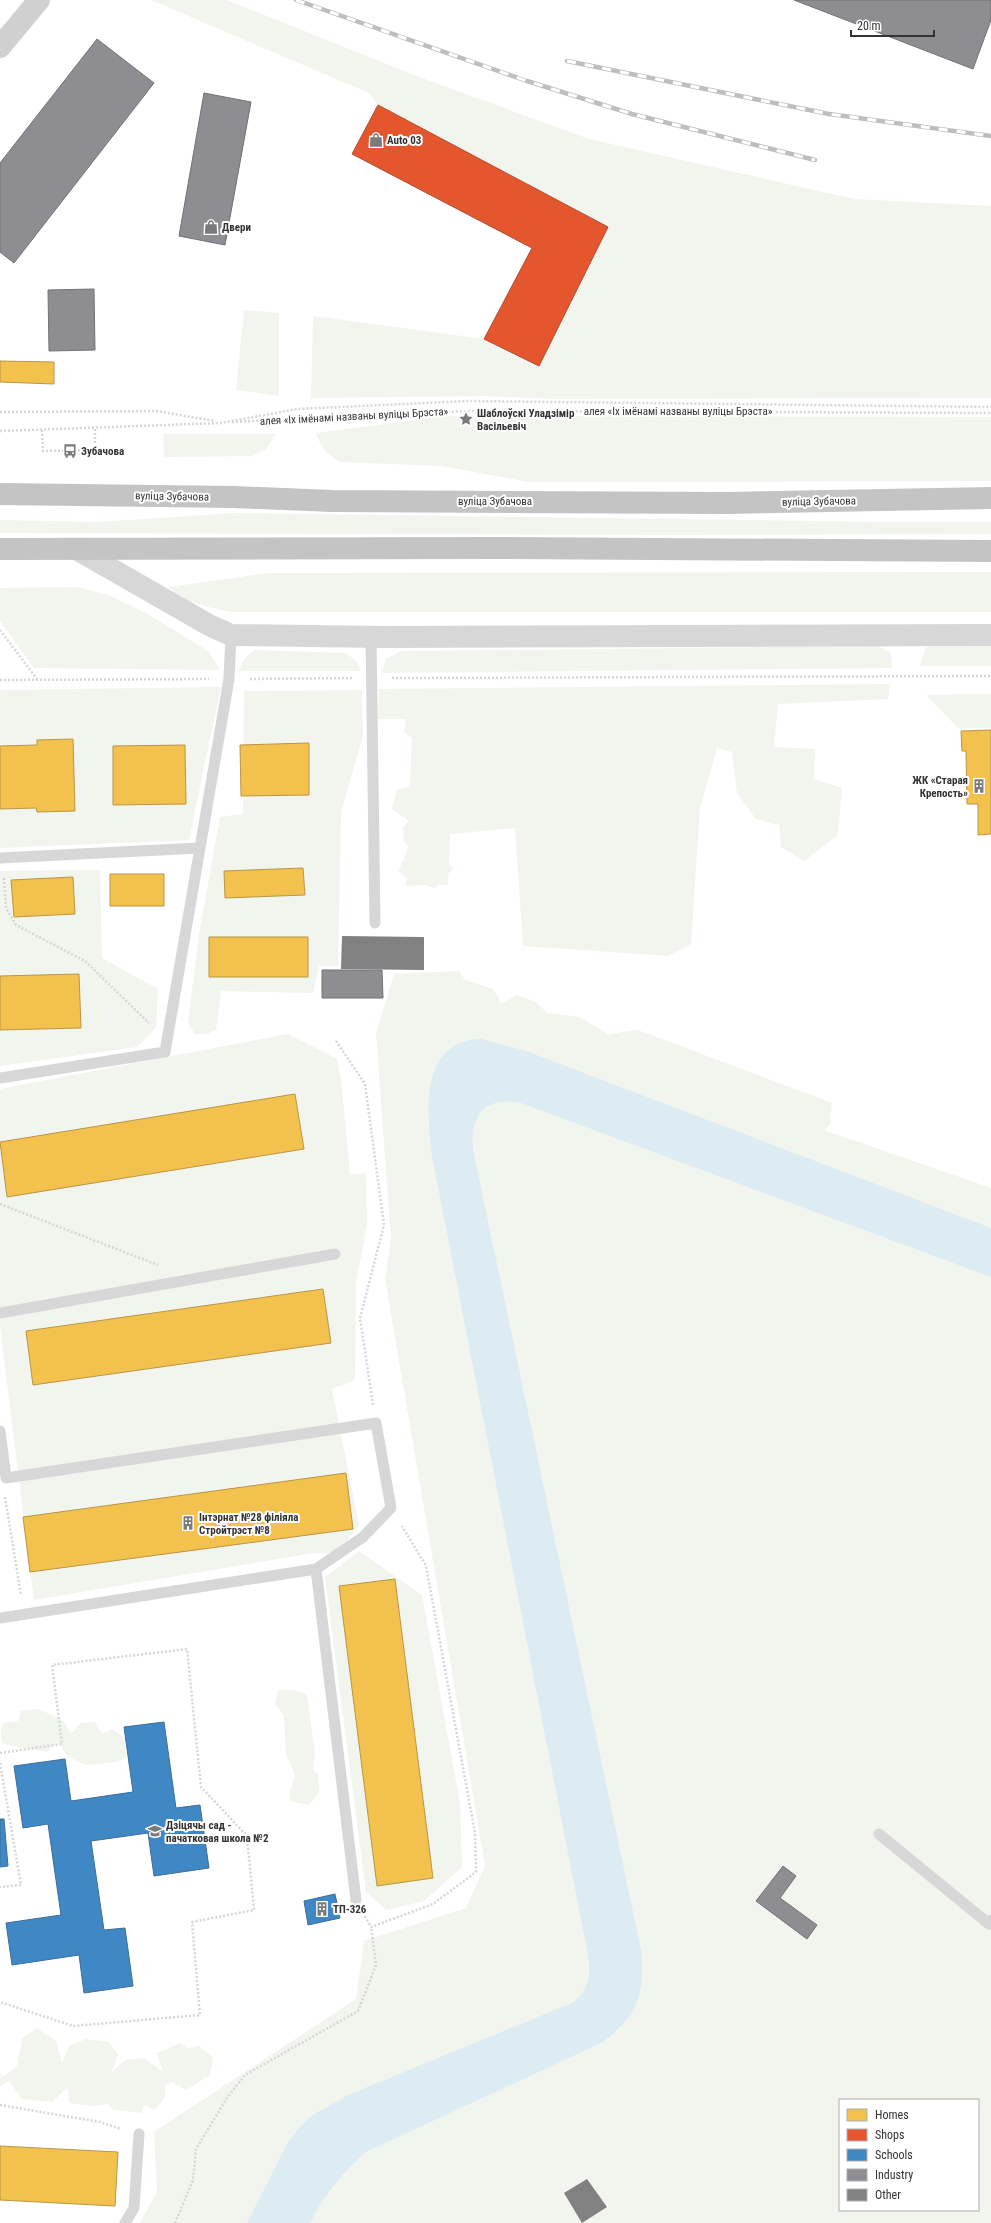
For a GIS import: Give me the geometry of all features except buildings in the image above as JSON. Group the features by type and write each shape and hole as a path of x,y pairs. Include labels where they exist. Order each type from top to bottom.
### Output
{"highway":[{"name":"вуліца Зубачова","path":"0,494 227,497 332,501 727,503 991,498"},
{"path":"0,549 492,548 991,551"}],"main road":[{"path":"0,47 39,0"}],"street":[{"path":"78,550 209,625 231,635 371,637 991,634"}],"lane":[{"path":"0,1078 165,1052 229,679 231,635"},
{"path":"371,637 375,923"},
{"path":"1,858 200,848"},
{"path":"0,1313 335,1254"},
{"path":"0,1431 6,1478 376,1423 390,1508 363,1537 316,1569 0,1618"},
{"path":"316,1569 356,1900"},
{"path":"879,1834 989,1924 991,1920"},
{"path":"125,2223 134,2208 139,2134"}],"path":[{"path":"0,431 221,422 297,409 468,401 991,407"},
{"path":"0,412 156,411 221,422"},
{"name":"алея «Іх імёнамі названы вуліцы Брэста»","path":"221,422 469,411 991,413"},
{"path":"42,430 43,451 95,450 95,428"},
{"path":"0,630 37,680"},
{"path":"0,680 991,676"},
{"path":"1,858 6,908 16,925 86,961 149,1023 168,1036"},
{"path":"336,1041 365,1084 384,1225 360,1318 376,1423"},
{"path":"0,1204 160,1265"},
{"path":"4,1491 24,1615"},
{"path":"371,1926 433,1904 476,1872 475,1833 426,1566 390,1508"},
{"path":"0,1753 62,1744 52,1665 186,1649 200,1787 247,1836 254,1910 192,1922 200,2015 73,2026 0,2002"},
{"path":"0,1763 21,1885 0,1887"},
{"path":"175,2223 193,2180 196,2149 227,2098 245,2075 358,2011 376,1965 371,1926 356,1900"},
{"path":"0,2105 100,2122 139,2134"}],"shaded area":[{"path":"151,0 227,0 414,75 589,139 854,199 991,206 991,398 554,399 483,396 311,398 313,316 484,339 539,366 608,227 378,105 369,93"},
{"path":"244,310 279,313 279,396 236,390"},
{"path":"448,416 991,417 991,481 529,482 442,466 340,462 325,450 316,433"},
{"path":"163,434 276,434 266,449 252,456 164,457"},
{"path":"235,513 882,522 991,522 991,534 669,535 0,533 0,520 98,522"},
{"path":"991,572 991,612 232,612 190,601 175,593 169,587 269,573"},
{"path":"77,587 108,595 148,614 208,651 220,670 34,668 0,621 0,588"},
{"path":"878,646 891,653 892,668 382,673 386,659 401,651"},
{"path":"991,646 991,666 920,666 926,647"},
{"path":"254,650 346,653 356,661 361,671 239,671 244,659"},
{"path":"890,684 888,699 778,704 774,747 815,749 814,779 842,788 838,835 804,861 781,847 779,825 756,819 737,793 732,752 717,748 700,808 691,944 668,956 523,946 515,828 450,834 449,864 453,869 448,874 448,885 438,885 435,888 425,885 406,886 407,878 399,872 408,846 404,842 403,828 409,821 392,809 397,789 410,787 412,738 404,732 406,719 378,719 379,689"},
{"path":"221,687 189,840 0,848 0,690"},
{"path":"362,690 363,736 341,812 338,966 319,966 313,993 221,991 216,1030 207,1034 195,1034 188,1023 199,934 220,817 243,814 244,691"},
{"path":"991,694 991,728 958,728 926,695"},
{"path":"100,870 102,958 158,989 156,1028 137,1047 0,1066 0,871"},
{"path":"459,971 465,980 493,989 502,1004 517,995 536,1002 547,1013 579,1017 608,1034 638,1030 832,1103 830,1124 824,1130 991,1188 991,2223 140,2223 157,2192 154,2132 356,1999 364,1941 466,1908 485,1866 385,1279 391,1238 376,1034 394,974"},
{"path":"288,1034 337,1059 341,1078 350,1175 366,1173 367,1226 356,1282 355,1380 332,1389 359,1525 338,1553 314,1553 34,1600 0,1326 0,1089"},
{"path":"482,1039 526,1051 991,1228 991,1277 521,1103 498,1102 482,1111 477,1118 474,1127 473,1150 641,1950 642,1979 640,1991 631,2014 613,2034 601,2043 366,2152 334,2185 321,2203 310,2223 247,2223 287,2144 299,2128 313,2115 348,2095 572,2003 582,1993 588,1982 588,1955 431,1151 429,1096 432,1079 438,1063 448,1051 462,1042"},
{"path":"359,1551 422,1595 460,1803 462,1867 424,1901 387,1910 366,1892 325,1577"},
{"path":"278,1690 294,1690 307,1695 315,1753 313,1770 318,1773 319,1793 309,1805 290,1801 290,1791 295,1775 286,1755 284,1716 275,1704"},
{"path":"39,1709 63,1721 71,1733 81,1723 95,1722 102,1734 112,1729 124,1737 126,1756 118,1762 86,1765 67,1756 59,1742 47,1752 3,1744 1,1734 4,1723 18,1721 21,1711"},
{"path":"37,2028 56,2041 62,2063 69,2046 86,2039 109,2042 118,2055 111,2073 125,2060 144,2058 163,2072 157,2053 180,2043 188,2049 198,2045 213,2057 210,2075 186,2090 172,2082 165,2085 165,2097 155,2110 144,2105 142,2113 114,2110 108,2104 94,2106 69,2103 68,2087 52,2102 22,2099 9,2081 0,2086 0,2073 2,2077 17,2067 22,2038"}],"railway":[{"path":"296,0 527,81 632,114 815,160"},
{"path":"567,61 829,114 991,136"}],"place":[{"name":"Auto 03","path":"376,140"},
{"name":"Двери","path":"211,227"},
{"name":"Шаблоўскі Уладзімір Васільевіч","path":"466,419"},
{"name":"Зубачова","path":"70,451"},
{"name":"ЖК «Старая Крепость»","path":"979,786"},
{"name":"Інтэрнат №28 фiлiяла Стройтрэст №8","path":"188,1523"},
{"name":"Дзіцячы сад - пачатковая школа №2","path":"155,1831"},
{"name":"ТП-326","path":"322,1909"}]}
